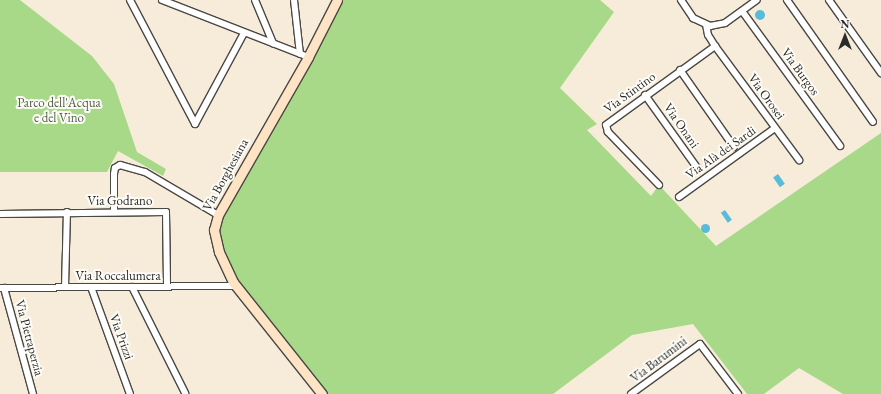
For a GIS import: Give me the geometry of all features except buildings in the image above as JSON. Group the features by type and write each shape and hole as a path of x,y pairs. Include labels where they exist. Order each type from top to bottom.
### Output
{"street":[{"path":"130,0 195,124 244,32"},
{"path":"162,0 304,56"},
{"path":"255,0 273,44"},
{"path":"294,0 304,56"},
{"name":"Via Borghesiana","path":"322,394 236,286 216,243 214,230 218,215 304,56 337,0"},
{"path":"680,0 693,18 706,25 723,24 757,0"},
{"path":"787,0 873,122"},
{"path":"829,0 881,73"},
{"name":"Via Burgos","path":"742,11 840,146"},
{"path":"706,25 707,33 715,46"},
{"name":"Via Stintino","path":"659,185 606,128 609,120 715,46"},
{"name":"Via Orosei","path":"715,46 799,160"},
{"path":"680,70 734,147"},
{"name":"Via Onani","path":"645,95 698,169"},
{"name":"Via Alà dei Sardi","path":"679,197 775,128"},
{"path":"114,212 114,174 115,168 120,165 151,175 218,215"},
{"path":"65,287 67,212"},
{"name":"Via Godrano","path":"0,214 166,212 167,287"},
{"name":"Via Roccalumera","path":"2,288 236,286"},
{"name":"Via Prizzi","path":"91,287 130,394"},
{"path":"132,287 185,393"},
{"name":"Via Pietraperzia","path":"2,288 33,394"},
{"name":"Via Barumini","path":"634,393 700,344 738,394"}],"green space":[{"name":"Parco dell'Acqua e del Vino","path":"0,0 20,0 92,56 114,84 137,152 166,169 163,176 118,151 107,172 0,172"},
{"path":"337,0 600,0 614,12 560,88 597,124 587,130 651,196 659,185 716,246 881,133 881,394 843,394 799,368 764,394 747,394 693,324 632,335 553,394 322,394 236,286 214,230"}],"water":[{"path":"758,10 762,10 764,11 764,19 758,20 755,17 755,13"},
{"path":"778,174 785,184 780,187 773,177"},
{"path":"725,210 732,220 728,223 721,213"},
{"path":"705,223 710,228 705,233 700,228"}]}
